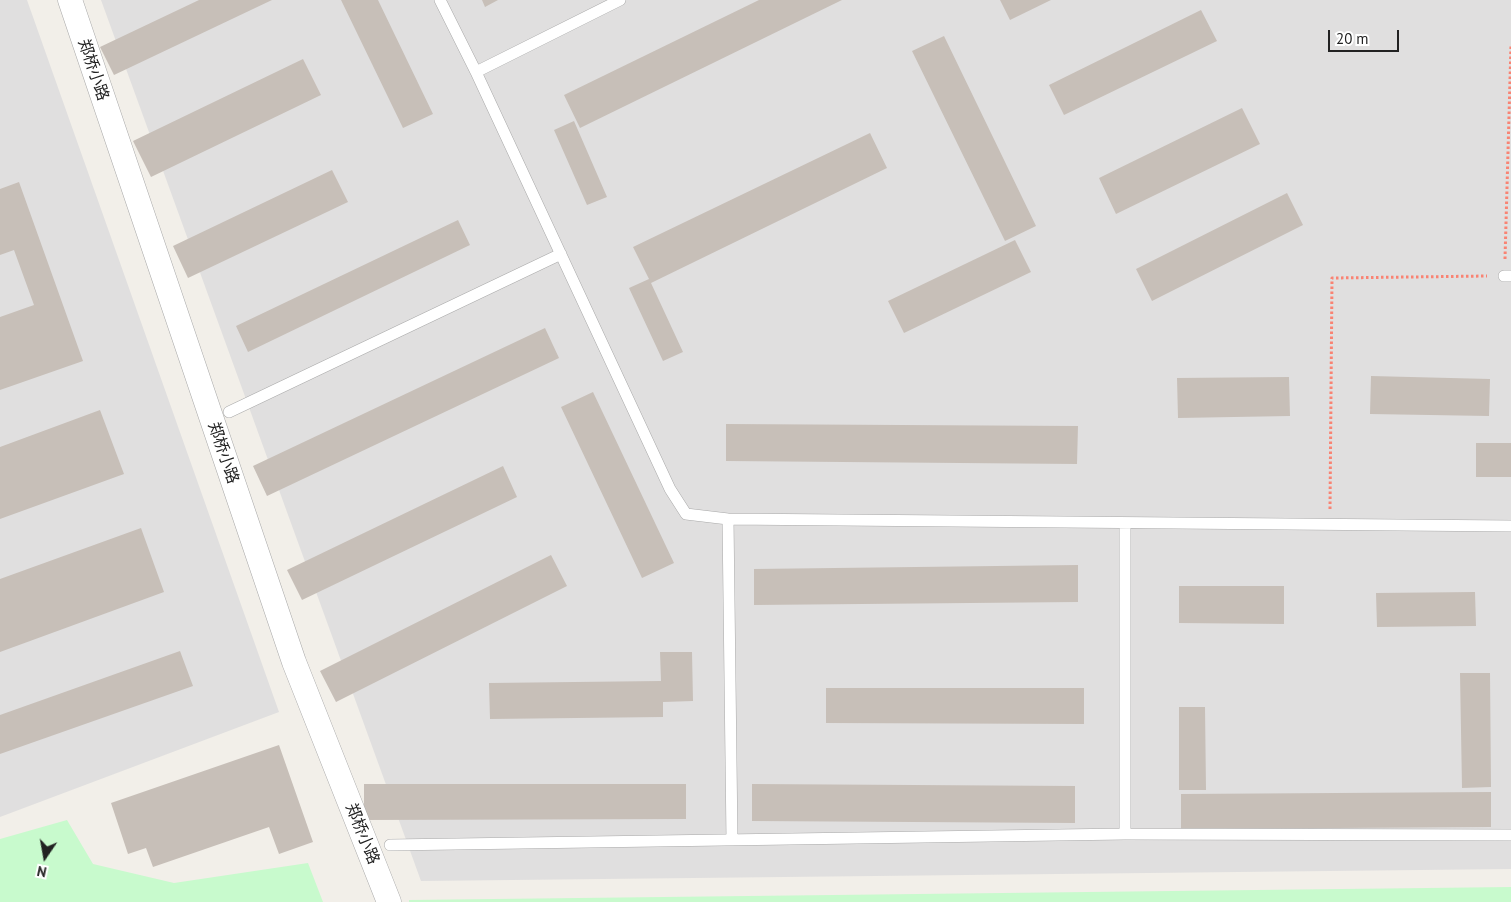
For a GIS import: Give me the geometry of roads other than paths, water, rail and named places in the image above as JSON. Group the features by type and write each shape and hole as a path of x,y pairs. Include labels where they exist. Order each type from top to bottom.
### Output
{"street":[{"name":"郑桥小路","path":"70,0 294,662 389,902"}],"lane":[{"path":"440,0 476,72 670,489 686,514 728,519 1511,526"},
{"path":"476,72 620,0"},
{"path":"229,412 561,254"},
{"path":"728,519 732,840"},
{"path":"1124,523 1125,834"},
{"path":"390,845 1125,834 1511,835"}]}
